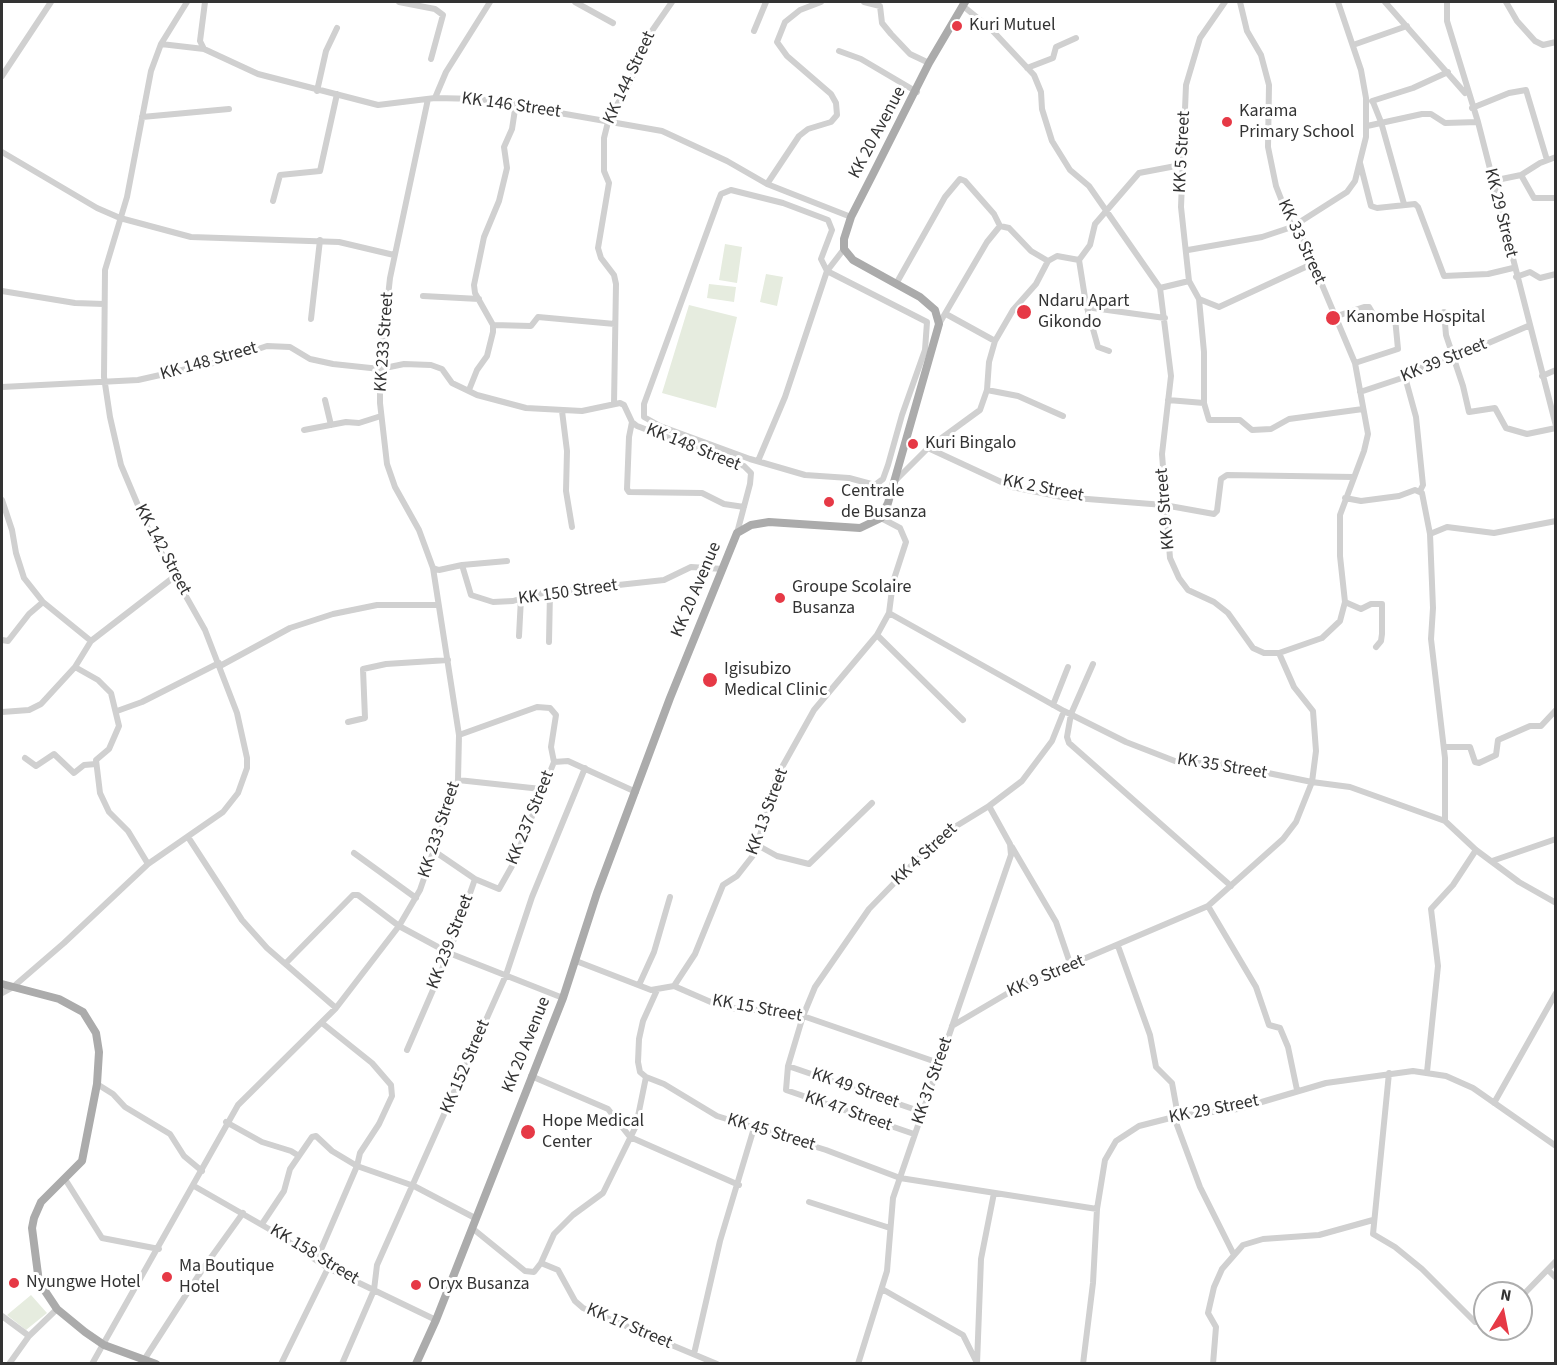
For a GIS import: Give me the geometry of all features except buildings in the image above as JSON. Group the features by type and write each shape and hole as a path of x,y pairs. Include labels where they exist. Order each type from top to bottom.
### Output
{"main road":[{"name":"KK 20 Avenue","path":"844,249 844,239 851,217 917,92 929,63 964,4"},
{"path":"844,249 853,260 931,306 937,315 939,324 895,482 881,518"},
{"name":"KK 20 Avenue","path":"416,1364 436,1320 563,999 597,893 670,698 737,533 751,525 769,522 860,528 881,518"},
{"path":"2,984 72,1004 88,1018 96,1033 99,1052 97,1084 82,1161 41,1202 32,1228 39,1282 57,1310 104,1345 156,1364"}],"street":[{"path":"2,76 51,2"},
{"name":"KK 142 Street","path":"2,993 13,987 148,864 223,812 232,801 247,768 240,722 200,617 174,577 148,529 121,465 105,384 105,270 127,197 151,71 161,44 188,2"},
{"path":"204,49 200,41 205,2"},
{"path":"399,2 435,9 443,15 431,59"},
{"name":"KK 233 Street","path":"92,1364 194,1186 226,1122 255,1086 336,1008 399,926 416,898 458,780 459,735 433,568 419,530 395,487 387,464 381,416 380,369 394,255 431,98 490,2"},
{"path":"575,2 613,22"},
{"name":"KK 144 Street","path":"614,404 614,275 601,258 598,248 609,183 604,171 603,151 608,122 632,77 647,38 672,2"},
{"path":"754,31 766,2"},
{"path":"767,184 785,153 802,133 817,126 824,126 837,115 836,103 831,94 787,56 777,42 785,22 800,10 821,2"},
{"path":"864,2 881,4 882,23 910,54 929,63"},
{"name":"KK 5 Street","path":"1190,281 1188,250 1182,232 1181,165 1186,85 1200,38 1225,2"},
{"name":"KK 33 Street","path":"1240,2 1247,31 1261,56 1268,78 1268,147 1276,186 1292,227 1301,235 1355,363 1368,434 1345,498 1340,526 1345,602 1340,621 1322,638 1279,653"},
{"path":"1188,250 1262,237 1292,227 1347,192 1354,181 1367,126 1366,98 1353,45 1338,2"},
{"path":"1385,2 1468,95"},
{"name":"KK 29 Street","path":"1448,2 1447,21 1478,122 1513,268 1556,427"},
{"path":"1506,2 1517,21 1534,41 1543,45 1556,42"},
{"name":"KK 9 Street","path":"952,1026 1020,986 1208,906 1283,839 1299,815 1312,782 1316,751 1313,711 1294,687 1279,653 1264,653 1253,648 1228,614 1214,602 1188,590 1179,578 1170,558 1164,505 1162,454 1171,376 1160,288 1089,186 1070,170 1052,141 1042,109 1041,92 1027,68 964,4"},
{"path":"1353,45 1407,26"},
{"path":"317,91 326,51 337,28"},
{"path":"1027,68 1053,58 1056,47 1076,38"},
{"name":"KK 146 Street","path":"161,44 204,49 258,74 378,105 431,98 467,98 516,103 662,131 727,161 767,184 851,217"},
{"path":"839,51 861,59 917,92"},
{"path":"1373,102 1448,72"},
{"path":"1472,108 1509,93 1526,90 1547,160"},
{"path":"273,201 280,175 320,171 337,94"},
{"path":"1366,98 1373,102 1381,122 1404,204"},
{"path":"469,390 477,370 488,356 493,325 475,293 475,276 484,237 502,192 507,168 504,147 512,129 516,103"},
{"path":"142,117 229,109"},
{"path":"1367,126 1422,114 1431,114 1446,123 1478,122"},
{"path":"2,152 97,208 120,218 200,238 321,240 358,245 394,255"},
{"path":"1492,181 1521,175 1556,157"},
{"path":"1360,163 1371,206 1377,208 1415,204 1418,207 1444,276 1488,274 1513,268"},
{"path":"1108,351 1098,347 1086,304 1079,260 1090,245 1095,224 1139,173 1181,165"},
{"path":"1521,175 1534,198 1556,198"},
{"path":"896,284 956,181 965,181 994,214 1000,226"},
{"path":"731,190 828,220 832,230 821,259 827,271 927,322 925,350 883,479 871,486 852,478 805,475 758,461 647,421 642,413 721,194 731,190"},
{"path":"1000,226 1009,228 1031,251 1048,261"},
{"path":"939,324 987,242 1000,226"},
{"path":"312,319 321,240"},
{"path":"758,461 785,397 827,271 844,249"},
{"path":"895,482 928,448 980,410 987,390 989,362 995,341 1012,310 1036,284 1048,261 1057,256 1079,260"},
{"path":"1199,299 1219,307 1312,264"},
{"path":"1516,277 1530,272 1540,278 1556,274"},
{"path":"1160,288 1190,281 1199,299 1204,352 1204,403 1209,420 1240,420 1252,430 1271,429 1289,419 1363,409"},
{"path":"2,291 75,303 104,304"},
{"path":"423,296 478,299"},
{"path":"1086,304 1093,308 1165,318"},
{"path":"1334,317 1370,307 1376,319 1395,318 1398,349 1355,363"},
{"path":"1444,312 1446,335 1469,412 1495,408 1506,428 1527,434 1556,427"},
{"path":"946,314 995,341"},
{"path":"493,325 531,326 538,317 615,324"},
{"name":"KK 39 Street","path":"1360,392 1405,377 1429,363 1453,354 1470,351 1528,326"},
{"name":"KK 148 Street","path":"2,387 105,384 154,377 222,361 267,345 290,347 320,362 380,369 404,364 437,366 452,383 483,398 526,408 582,411 614,404 624,405 632,423 744,466 751,473 737,533"},
{"path":"1542,375 1556,370"},
{"path":"1405,377 1416,417 1422,475 1420,491 1430,534 1433,608 1431,639 1444,747 1445,821"},
{"path":"987,390 1018,396 1063,416"},
{"path":"325,400 331,425"},
{"path":"1168,400 1204,403"},
{"path":"562,411 567,451 566,491 572,527"},
{"path":"304,430 359,423 381,416"},
{"path":"632,423 628,437 627,489 629,492 702,493 724,504 744,507"},
{"name":"KK 2 Street","path":"928,448 1012,487 1084,500 1096,498 1216,513 1221,479 1227,475 1354,477"},
{"path":"1345,498 1371,500 1420,491"},
{"path":"2,501 12,530 20,567 43,602 92,641"},
{"name":"KK 13 Street","path":"674,986 695,954 723,885 737,876 750,862 759,846 776,778 814,710 877,635 889,613 892,582 906,542 900,528 881,518"},
{"path":"1430,534 1447,527 1475,533 1494,533 1556,521"},
{"path":"433,568 439,570 462,565 507,561"},
{"name":"KK 150 Street","path":"462,565 471,595 493,602 550,592 664,580 691,567 723,569"},
{"path":"2,712 34,709 57,690 92,641 174,577"},
{"path":"549,642 550,592"},
{"path":"519,636 522,598"},
{"path":"2,640 9,641 29,614 43,602"},
{"path":"1345,602 1361,609 1371,604 1382,604 1382,634 1381,641 1376,647"},
{"path":"117,711 142,702 290,628 333,614 377,605 438,605"},
{"name":"KK 35 Street","path":"889,613 1053,705 1126,742 1180,763 1219,763 1312,782 1350,787 1445,821 1476,850 1519,882 1556,903"},
{"path":"877,635 963,720"},
{"path":"348,722 365,718 363,669 386,664 448,660"},
{"name":"KK 4 Street","path":"803,1016 815,987 877,900 940,836 989,806 1022,781 1052,741 1093,664"},
{"path":"75,667 109,689 117,711 118,730 109,749 97,759 100,794 109,812 128,831 148,864"},
{"path":"1053,705 1068,667"},
{"name":"KK 237 Street","path":"459,735 537,707 550,708 556,715 551,747 554,762 501,887 495,889 475,879"},
{"path":"1444,747 1470,747 1475,762 1479,763 1496,754 1498,740 1530,726 1541,726 1556,710"},
{"path":"1067,712 1067,736 1072,747 1231,886"},
{"path":"25,758 36,766 54,754 74,772 84,765 96,764"},
{"path":"554,762 568,761 636,792"},
{"name":"KK 152 Street","path":"342,1364 374,1290 377,1265 506,975 532,897 585,768"},
{"path":"458,780 541,789"},
{"path":"759,846 777,856 808,864 872,803"},
{"path":"989,806 1056,922 1071,966"},
{"path":"188,837 242,920 267,948 336,1008"},
{"path":"1492,861 1556,839"},
{"name":"KK 37 Street","path":"858,1364 889,1261 892,1205 914,1134 1010,860 1010,844"},
{"path":"1427,1072 1438,966 1431,909 1452,885 1476,850"},
{"name":"KK 239 Street","path":"407,1050 449,952 475,879 434,851"},
{"path":"354,854 416,898"},
{"path":"286,963 355,894 361,896 399,926 449,952 563,999"},
{"path":"639,985 654,952 670,897"},
{"path":"1208,906 1256,987 1269,1025 1280,1028 1288,1047 1297,1090"},
{"path":"1118,946 1150,1035 1156,1067 1172,1083 1176,1117 1200,1187 1234,1255"},
{"path":"576,961 657,990 674,986"},
{"name":"KK 15 Street","path":"674,986 705,1000 737,1009 779,1011 803,1016 939,1062"},
{"path":"472,1228 525,1271 534,1272 542,1263 554,1234 573,1215 603,1193 638,1118 646,1077 640,1072 637,1054 643,1021 657,990"},
{"path":"1494,1102 1556,993"},
{"name":"KK 47 Street","path":"803,1016 789,1066 785,1086 788,1091 914,1134"},
{"path":"317,1260 357,1166 360,1153 379,1124 393,1088 372,1063 322,1023"},
{"name":"KK 49 Street","path":"789,1066 922,1112"},
{"name":"KK 29 Street","path":"1083,1364 1093,1283 1097,1209 1105,1160 1116,1141 1139,1126 1176,1117 1238,1109 1297,1090 1389,1073 1427,1072 1461,1082 1494,1102 1556,1146"},
{"path":"1389,1073 1373,1220 1374,1236 1415,1263 1473,1320"},
{"path":"531,1076 608,1109 630,1137 739,1185"},
{"name":"KK 45 Street","path":"646,1077 664,1084 710,1113 900,1178 1097,1209"},
{"path":"97,1084 113,1094 125,1107 170,1134 184,1156 202,1171"},
{"path":"226,1122 262,1142 299,1156"},
{"path":"694,1354 720,1241 739,1185 754,1128"},
{"path":"262,1224 284,1191 290,1169 315,1136 332,1151 357,1166 414,1186 476,1218"},
{"path":"65,1179 102,1239 159,1249"},
{"name":"KK 158 Street","path":"194,1186 262,1224 328,1268 436,1320"},
{"path":"977,1363 981,1258 994,1193"},
{"path":"808,1202 890,1228"},
{"path":"144,1360 202,1270 243,1213"},
{"path":"1213,1364 1216,1327 1208,1312 1217,1277 1234,1255 1250,1242 1319,1235 1373,1220"},
{"path":"1533,1285 1556,1261"},
{"name":"KK 17 Street","path":"542,1263 561,1273 564,1286 574,1301 583,1308 717,1364"},
{"path":"280,1364 328,1268"},
{"path":"1548,1270 1556,1278"},
{"path":"882,1289 963,1335 977,1363"},
{"path":"9,1364 29,1336 57,1310"},
{"path":"2,1316 29,1336"}],"shaded area":[{"path":"725,244 742,247 737,283 719,280"},
{"path":"766,274 783,277 777,306 760,302"},
{"path":"709,284 736,287 734,302 707,298"},
{"path":"689,305 737,317 716,408 662,393"},
{"path":"31,1295 47,1313 26,1330 7,1315"}],"place":[{"name":"Kuri Mutuel","path":"957,26"},
{"name":"Karama Primary School","path":"1227,122"},
{"name":"Ndaru Apart Gikondo","path":"1024,312"},
{"name":"Kanombe Hospital","path":"1333,318"},
{"name":"Kuri Bingalo","path":"913,444"},
{"name":"Centrale de Busanza","path":"829,502"},
{"name":"Groupe Scolaire Busanza","path":"780,598"},
{"name":"Igisubizo Medical Clinic","path":"710,680"},
{"name":"Hope Medical Center","path":"528,1132"},
{"name":"Ma Boutique Hotel","path":"167,1277"},
{"name":"Nyungwe Hotel","path":"14,1283"},
{"name":"Oryx Busanza","path":"416,1285"}]}
